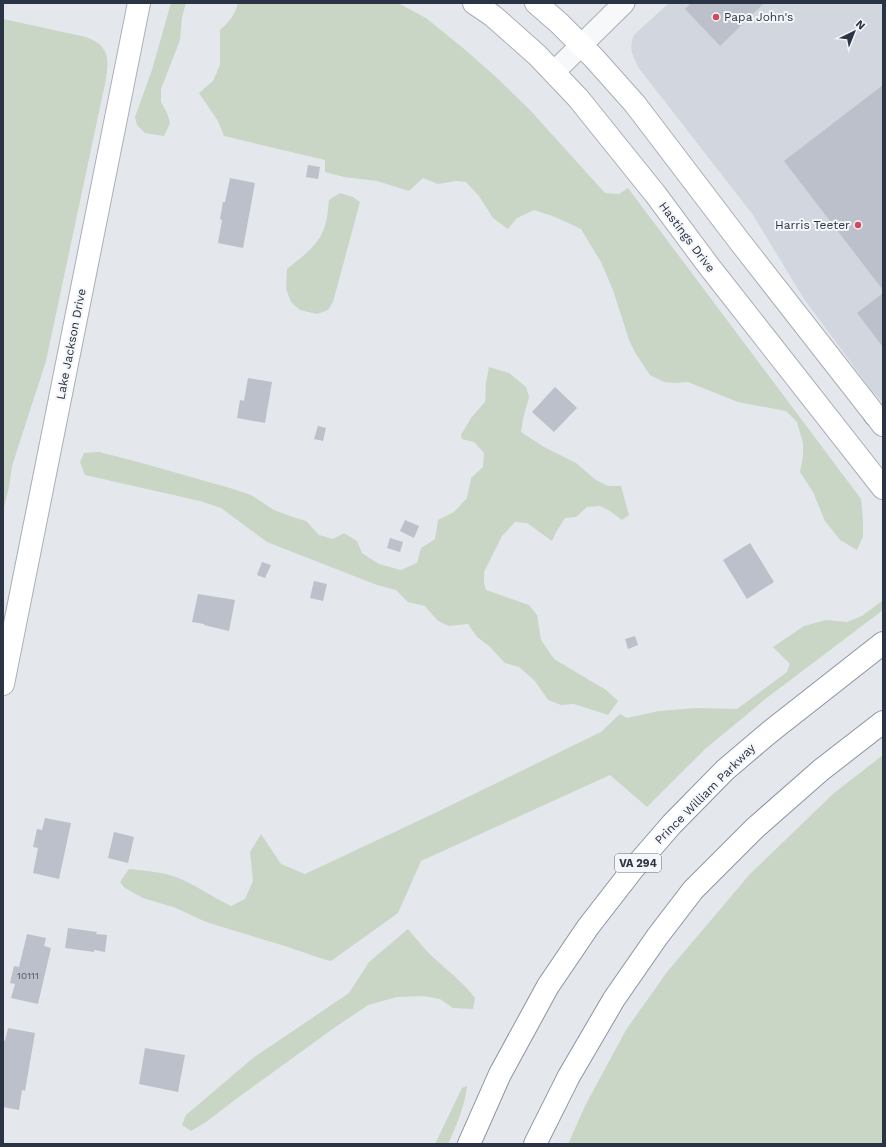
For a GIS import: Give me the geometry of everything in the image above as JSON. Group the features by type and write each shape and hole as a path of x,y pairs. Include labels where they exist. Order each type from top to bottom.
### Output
{"main road":[{"name":"Lake Jackson Drive","path":"3,684 139,3"},
{"name":"Hastings Drive","path":"474,3 498,21 537,55 578,98 651,189 708,265 883,488"},
{"path":"536,3 559,23 594,58 635,104 740,242 880,420"},
{"name":"Prince William Parkway","path":"469,1144 500,1074 548,986 588,927 633,869 672,824 726,770 771,731 883,643"},
{"path":"535,1144 569,1076 614,999 657,937 693,890 761,823 821,770 883,722"}],"street":[{"path":"554,72 624,3"}],"shaded area":[{"path":"669,3 883,3 883,403 869,387 804,299 753,215 638,67 632,53 631,46 633,37"}],"green space":[{"path":"171,3 186,3 182,17 180,40 161,89 161,102 170,123 164,136 145,133 137,125 135,117 152,70"},
{"path":"238,3 398,3 426,18 496,77 529,109 605,193 619,194 628,188 861,499 863,536 857,550 840,540 825,521 813,492 800,472 803,456 803,443 797,422 786,411 738,402 688,382 664,382 650,375 636,354 629,340 613,290 601,262 581,229 555,217 534,210 517,218 508,229 493,218 479,196 466,182 456,181 438,184 423,178 409,191 377,181 344,177 325,172 325,160 224,136 218,121 199,93 213,81 220,65 220,30 231,18"},
{"path":"3,19 94,40 106,53 107,64 106,79 46,361 12,466 3,511"},
{"path":"340,193 353,197 360,202 333,302 328,310 317,314 300,310 291,302 286,289 287,269 316,243 324,230 328,214 329,200"},
{"path":"489,367 509,373 526,387 529,397 521,432 544,447 576,463 596,480 608,486 621,486 629,515 622,520 600,506 587,507 576,517 565,518 552,541 527,523 515,522 502,536 484,572 484,583 486,590 529,605 537,615 541,640 554,659 606,690 618,701 608,715 574,704 561,705 548,700 535,681 519,667 505,663 489,646 477,637 468,624 449,626 438,621 425,606 408,602 396,590 377,585 267,542 221,508 200,501 85,475 80,462 84,453 99,452 251,495 274,510 306,521 319,535 333,539 344,533 357,541 362,553 379,564 401,570 417,563 421,548 435,539 438,520 454,512 467,498 471,478 483,467 484,453 474,442 462,439 461,435 471,418 485,402 486,382"},
{"path":"882,601 883,610 764,700 705,749 647,807 610,775 421,861 398,913 331,961 206,922 176,908 143,898 125,888 120,882 129,869 162,873 188,882 231,906 245,899 253,881 250,852 261,834 281,864 305,874 435,813 601,732 620,714 627,718 659,711 696,708 737,709 787,672 790,664 773,647 804,626 826,620 847,622 862,616"},
{"path":"883,755 883,1144 568,1144 586,1104 626,1030 667,972 750,874 834,793"},
{"path":"408,929 421,945 471,993 475,998 473,1009 453,1008 440,999 423,996 397,997 368,1005 334,1028 206,1122 191,1131 182,1125 186,1115 253,1058 349,993 369,962"},
{"path":"467,1086 462,1108 448,1144 435,1144 462,1088"}],"building":[{"path":"691,3 764,3 720,46 685,9"},
{"name":"Harris Teeter","path":"883,85 883,290 784,161"},
{"path":"308,165 320,167 318,179 306,177"},
{"path":"230,178 255,183 243,248 218,243 223,202 225,202"},
{"path":"883,293 883,347 857,313"},
{"path":"248,378 272,382 265,423 237,418 240,400 244,401"},
{"path":"555,387 577,408 554,432 532,412"},
{"path":"318,426 326,428 323,441 314,439"},
{"path":"405,520 419,526 414,538 400,531"},
{"path":"390,538 403,542 400,552 387,548"},
{"path":"750,543 774,582 747,599 723,560"},
{"path":"262,562 271,565 265,578 257,575"},
{"path":"314,581 327,584 323,601 310,598"},
{"path":"198,594 235,600 229,631 192,622"},
{"path":"635,636 638,645 628,649 625,639"},
{"path":"45,818 71,823 59,879 33,873 38,848 33,847 37,829 42,830"},
{"path":"114,832 134,837 128,863 108,858"},
{"path":"68,928 107,935 105,952 65,948"},
{"path":"27,934 46,938 44,946 51,948 38,1004 11,998 15,984 10,983 14,966 19,967"},
{"path":"8,1028 35,1033 25,1091 22,1090 19,1110 3,1107 3,1040 5,1041"},
{"path":"145,1048 185,1055 178,1092 139,1084"}],"place":[{"name":"Papa John's","path":"716,17"},
{"name":"Harris Teeter","path":"858,225"}]}
